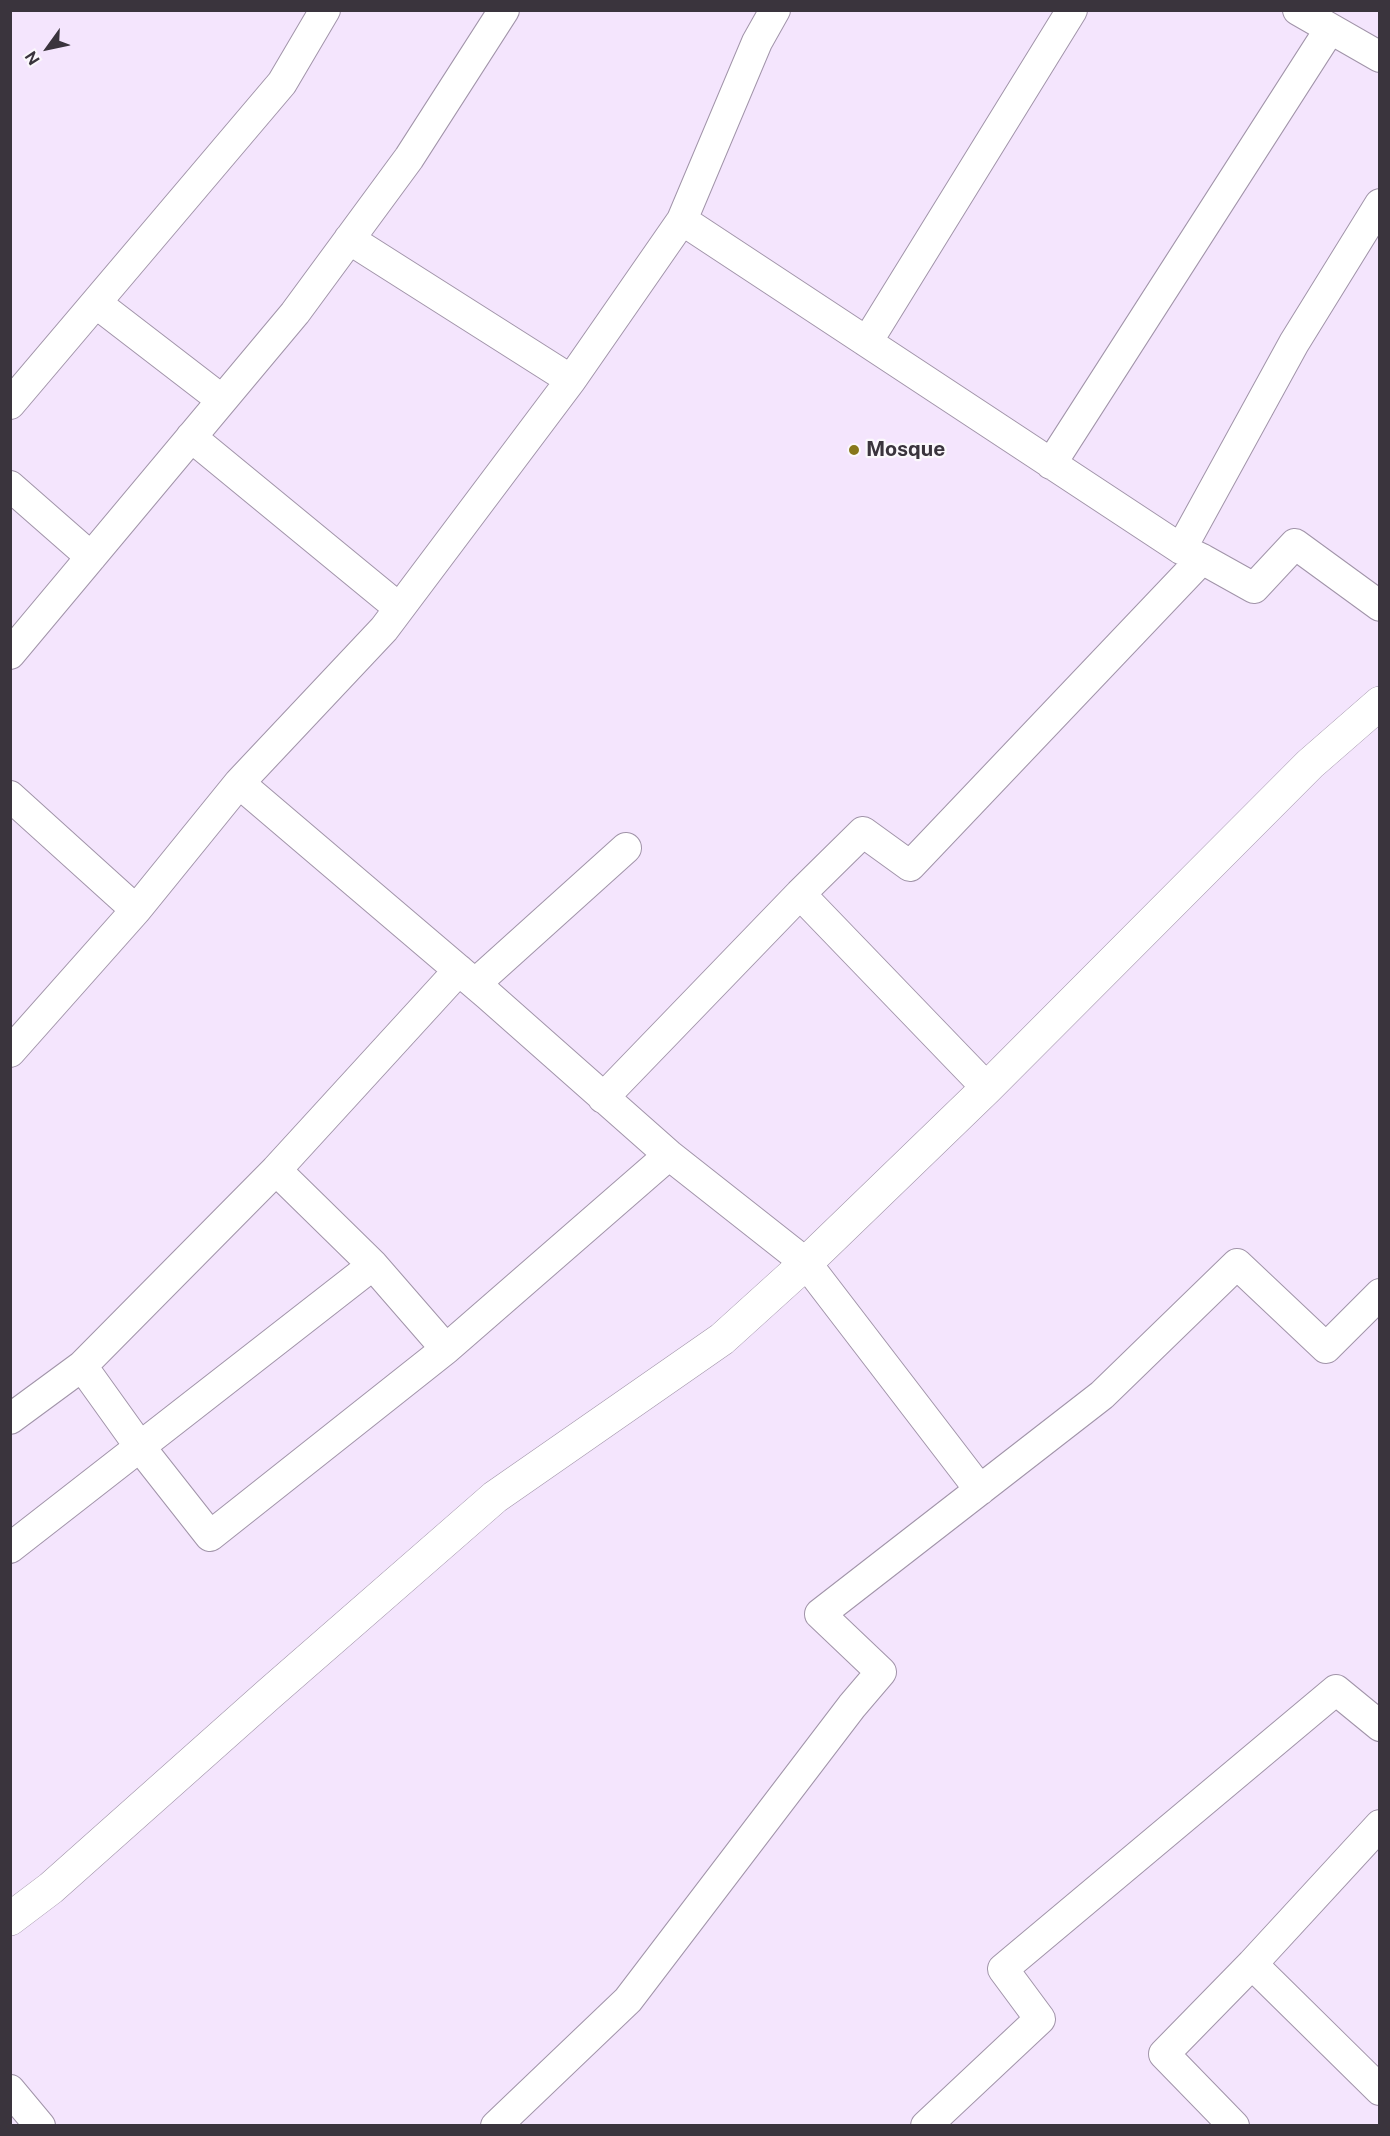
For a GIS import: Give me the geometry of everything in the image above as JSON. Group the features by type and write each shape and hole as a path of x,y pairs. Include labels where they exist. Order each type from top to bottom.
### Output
{"street":[{"path":"10,404 282,83 325,10"},
{"path":"10,654 294,313 409,158 504,10"},
{"path":"10,1052 136,910 239,783 384,629 571,380 682,220 757,42 775,10"},
{"path":"867,342 1072,10"},
{"path":"1298,10 1380,57"},
{"path":"1051,464 1330,29"},
{"path":"603,1098 863,832 910,866 1192,554 1294,343 1380,204"},
{"path":"682,220 1051,464 1192,554 1254,588 1295,544 1380,606"},
{"path":"349,239 571,380"},
{"path":"96,303 222,400"},
{"path":"191,437 399,608"},
{"path":"10,486 92,557"},
{"path":"10,1919 51,1888 495,1497 722,1339 806,1263 987,1088 1310,764 1380,703"},
{"path":"239,783 467,977 669,1155 806,1263 980,1490"},
{"path":"10,796 136,910"},
{"path":"10,1419 82,1366 467,977 626,848"},
{"path":"800,894 987,1088"},
{"path":"82,1366 140,1447 210,1536 446,1349 669,1155"},
{"path":"276,1170 373,1265 446,1349"},
{"path":"514,2120 628,2000 852,1706 881,1672 820,1614 1102,1395 1237,1264 1326,1348 1380,1294"},
{"path":"10,1548 373,1265"},
{"path":"926,2126 1040,2019 1003,1970 1336,1690 1380,1726"},
{"path":"1234,2126 1164,2054 1252,1964 1380,1825"},
{"path":"1252,1964 1380,2090"},
{"path":"10,2090 40,2126"}],"place":[{"name":"Mosque","path":"854,450"}]}
